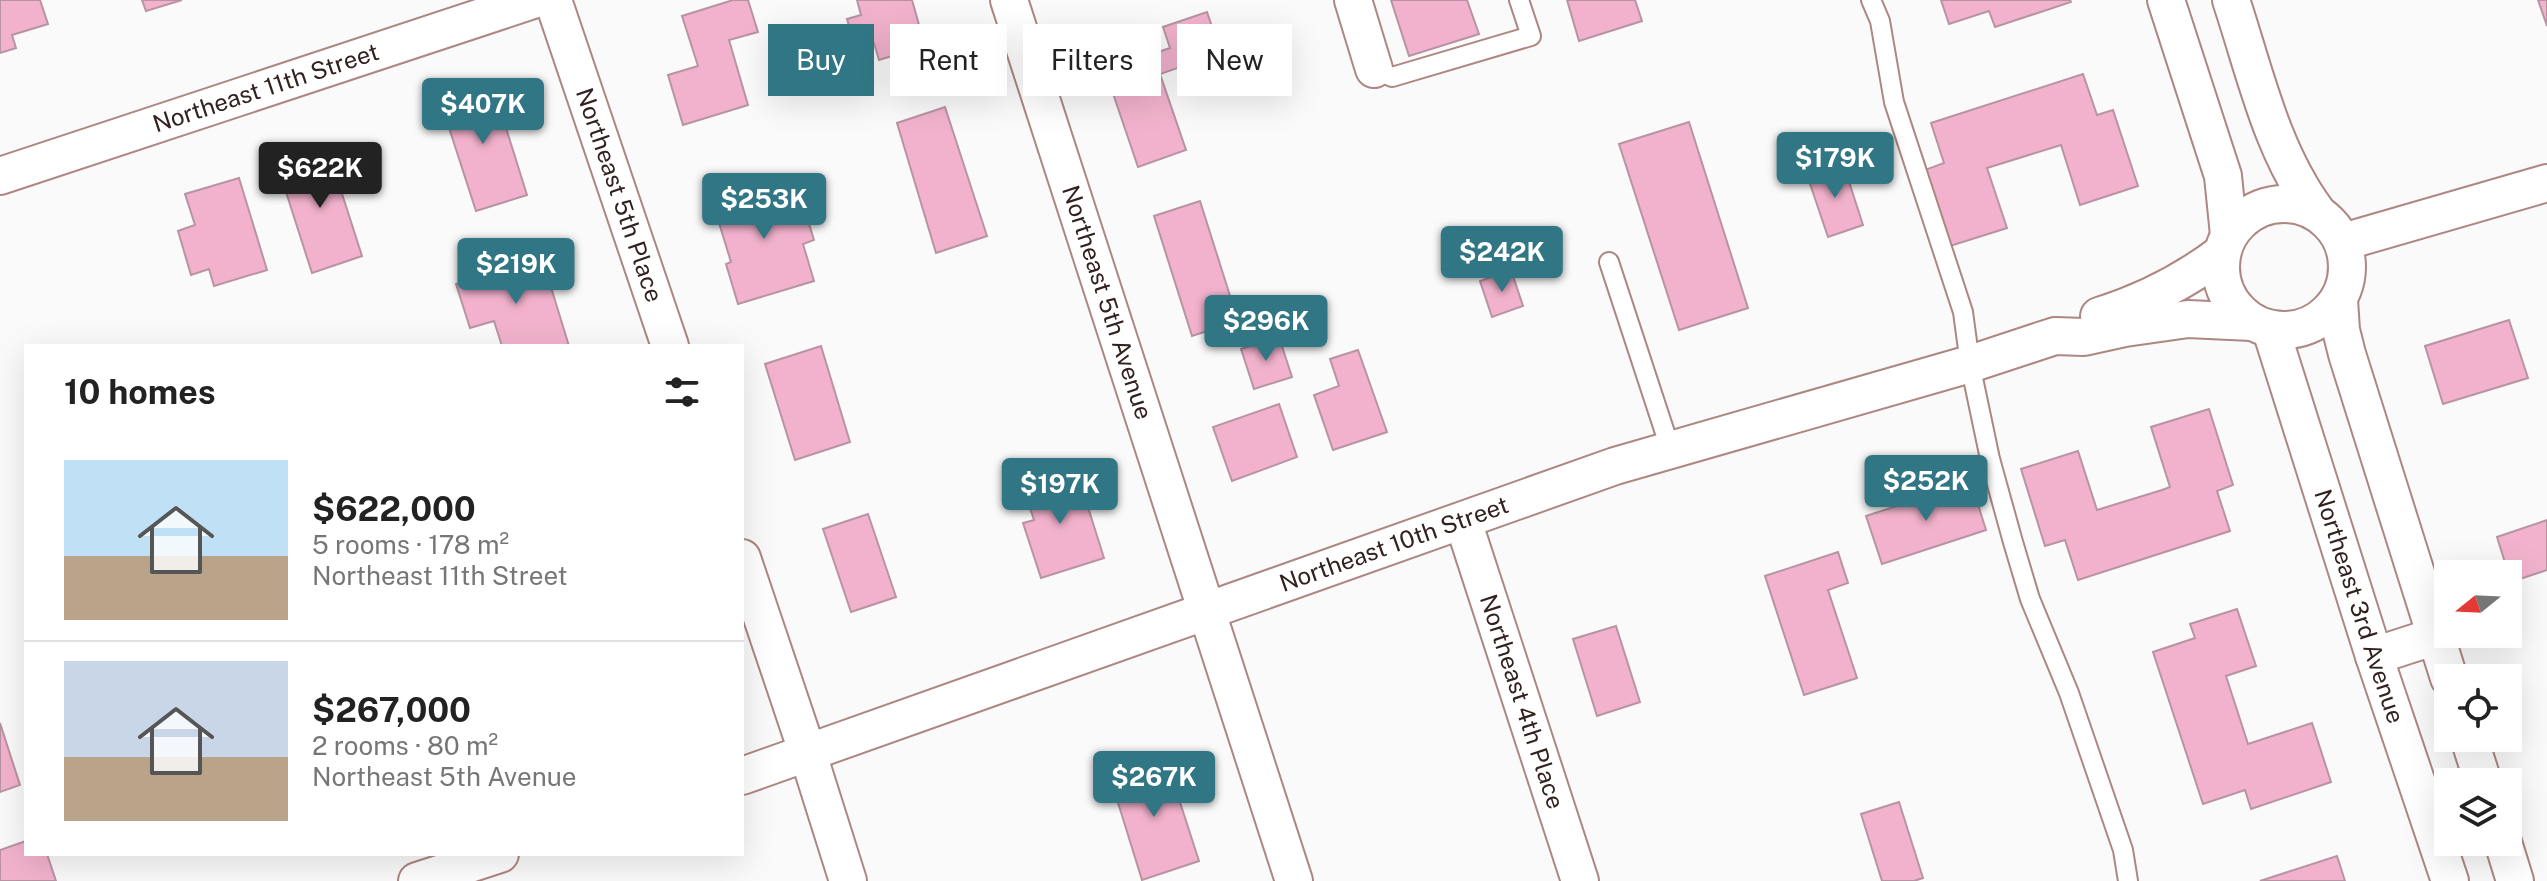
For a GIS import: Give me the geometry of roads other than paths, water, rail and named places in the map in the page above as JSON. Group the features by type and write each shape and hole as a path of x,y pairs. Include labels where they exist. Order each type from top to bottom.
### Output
{"street":[{"name":"Northeast 11th Street","path":"0,176 533,0"},
{"name":"Northeast 5th Place","path":"553,0 669,344"},
{"name":"Northeast 5th Avenue","path":"1009,0 1294,881"},
{"path":"1353,0 1374,69"},
{"path":"2166,0 2223,176 2226,244 2221,273 2226,293 2237,310 2261,326 2291,331 2310,326 2327,315 2339,300 2347,281 2348,261 2343,242 2296,184 2282,156 2231,0"},
{"path":"2343,242 2547,183"},
{"path":"2226,244 2242,219 2259,208 2278,203 2303,206 2317,212"},
{"name":"Northeast 10th Street","path":"744,775 1615,466 1970,364 2055,336 2080,322 2185,280 2226,244"},
{"path":"2339,300 2341,330 2347,354 2434,630"},
{"name":"Northeast 10th Street","path":"2055,336 2084,337 2188,319 2261,326"},
{"name":"Northeast 3rd Avenue","path":"2261,326 2450,881"},
{"name":"Northeast 4th Place","path":"1463,521 1580,881"},
{"path":"744,564 848,881"},
{"path":"2374,656 2434,637"},
{"path":"417,881 494,856"},
{"path":"2507,856 2515,881"}],"lane":[{"path":"1374,69 1392,77 1531,36 1519,0"},
{"path":"1871,0 1880,21 1894,102 1963,312 1970,364 1990,459 2030,599 2074,707 2123,850 2128,881"},
{"path":"1609,262 1671,451"}]}
